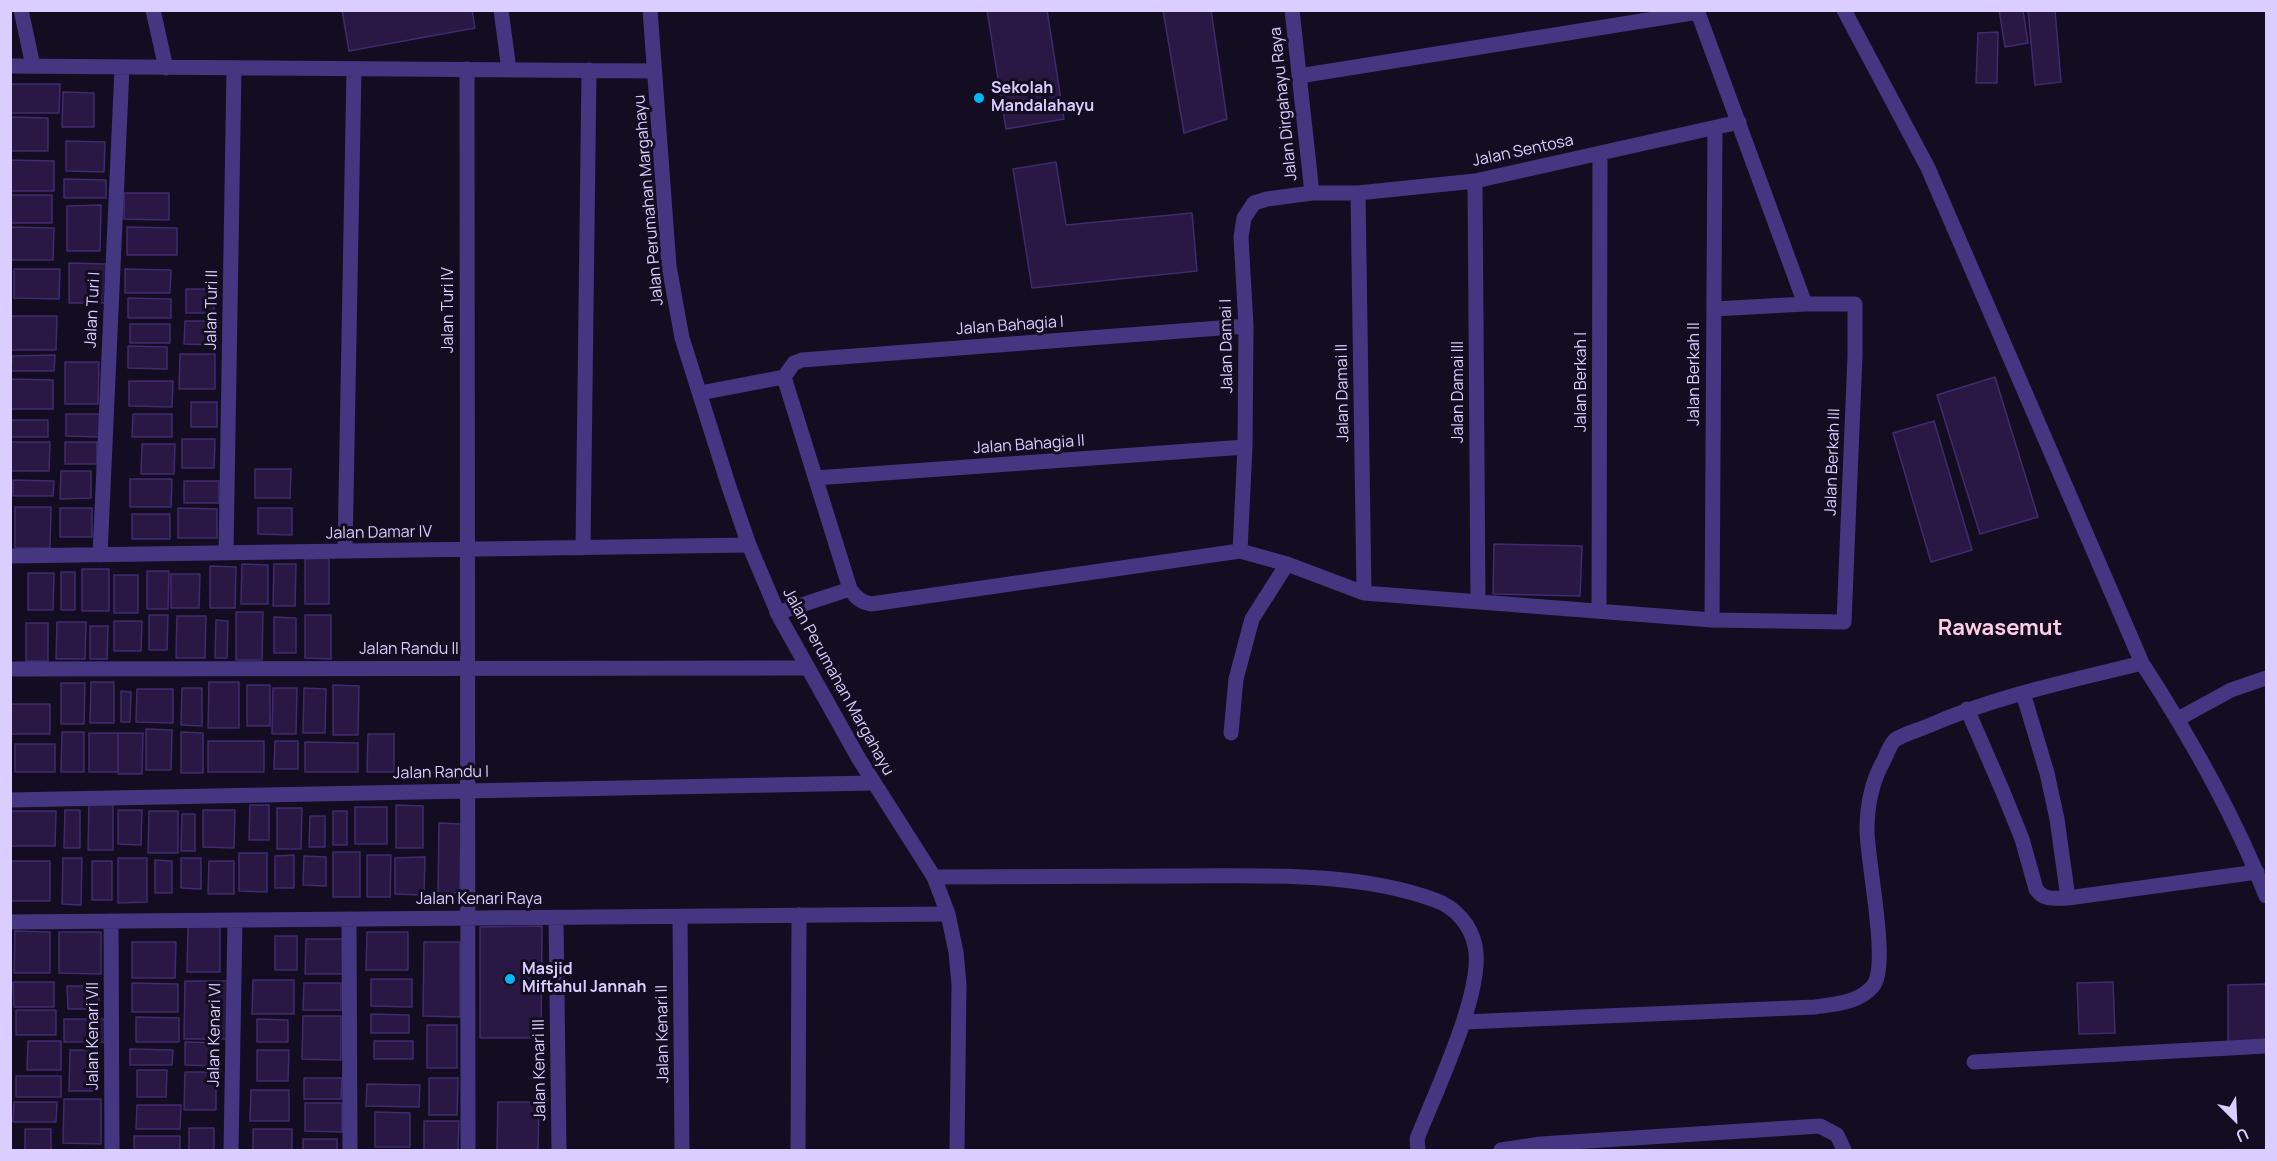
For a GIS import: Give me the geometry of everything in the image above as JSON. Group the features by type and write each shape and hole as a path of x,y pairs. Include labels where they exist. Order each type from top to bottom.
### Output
{"street":[{"path":"21,10 33,66"},
{"path":"153,10 166,68"},
{"path":"501,10 508,70"},
{"name":"Jalan Perumahan Margahayu","path":"650,10 669,266 682,338 749,545 777,613 873,783 934,877 948,914 956,952 959,984 957,1150"},
{"name":"Jalan Dirgahayu Raya","path":"1292,10 1312,193"},
{"path":"1844,10 1928,168 2142,663 2178,719 2214,784 2257,872 2266,896"},
{"path":"1299,76 1698,11 1804,304 1714,309"},
{"path":"10,66 654,70"},
{"name":"Jalan Turi I","path":"100,555 122,68"},
{"name":"Jalan Turi II","path":"226,553 234,68"},
{"path":"345,551 354,69"},
{"name":"Jalan Turi IV","path":"467,69 468,1150"},
{"path":"583,548 589,70"},
{"name":"Jalan Sentosa","path":"1312,193 1358,193 1475,181 1739,122"},
{"name":"Jalan Berkah II","path":"1712,620 1715,128"},
{"name":"Jalan Berkah I","path":"1599,611 1600,153"},
{"name":"Jalan Damai III","path":"1475,181 1478,602"},
{"name":"Jalan Damai I","path":"1240,550 1245,447 1245,326 1241,237 1244,218 1248,209 1260,200 1312,193"},
{"name":"Jalan Damai II","path":"1358,193 1364,593"},
{"name":"Jalan Berkah III","path":"1712,620 1844,622 1855,304 1804,304"},
{"name":"Jalan Bahagia I","path":"784,377 794,363 802,360 1245,326"},
{"path":"700,393 784,377 850,590 858,600 871,604 1240,550 1287,564 1364,593 1712,620"},
{"name":"Jalan Bahagia II","path":"815,478 1245,447"},
{"name":"Jalan Damar IV","path":"10,556 749,545"},
{"path":"1231,733 1236,679 1252,619 1287,564"},
{"path":"777,613 850,590"},
{"path":"1464,1022 1815,1007 1845,1003 1863,995 1875,984 1879,973 1879,951 1867,831 1872,789 1879,768 1895,741 1967,709 2142,663"},
{"name":"Jalan Randu II","path":"10,669 807,668"},
{"path":"2178,719 2231,690 2266,678"},
{"path":"2023,693 2047,773 2057,819 2068,898"},
{"path":"1967,709 2022,839 2036,889 2044,897 2068,898 2257,872"},
{"name":"Jalan Randu I","path":"10,800 873,783"},
{"path":"934,877 1233,876 1338,879 1383,886 1437,900 1453,909 1471,933 1477,959 1475,974 1464,1022 1417,1139 1418,1150"},
{"name":"Jalan Kenari Raya","path":"10,922 948,914"},
{"path":"798,1150 799,915"},
{"name":"Jalan Kenari II","path":"680,917 682,1150"},
{"name":"Jalan Kenari III","path":"556,918 559,1150"},
{"name":"Jalan Kenari VI","path":"231,1150 235,920"},
{"path":"349,920 350,1150"},
{"name":"Jalan Kenari VII","path":"111,921 112,1150"},
{"path":"1974,1062 2266,1046"},
{"path":"1501,1150 1541,1144 1820,1126 1837,1135 1844,1150"}],"building":[{"path":"342,10 472,10 475,28 349,51"},
{"path":"987,10 1047,10 1064,119 1006,129"},
{"path":"1163,10 1211,10 1227,119 1184,133"},
{"path":"1999,10 2023,10 2028,43 2005,47"},
{"path":"2028,10 2055,10 2061,82 2035,85"},
{"path":"1998,32 1997,83 1976,83 1978,33"},
{"path":"11,84 60,84 59,113 10,113"},
{"path":"63,92 94,93 94,127 62,127"},
{"path":"10,117 48,118 48,151 10,151"},
{"path":"66,141 105,142 104,172 66,171"},
{"path":"10,160 54,161 54,191 10,191"},
{"path":"1056,162 1066,225 1192,213 1197,271 1032,288 1013,169"},
{"path":"64,179 106,180 106,198 64,198"},
{"path":"124,193 169,193 169,220 124,219"},
{"path":"10,195 52,195 52,223 10,223"},
{"path":"101,205 100,251 67,251 67,206"},
{"path":"11,227 54,228 53,260 11,260"},
{"path":"127,227 177,228 177,255 127,255"},
{"path":"69,263 106,264 106,303 69,303"},
{"path":"14,269 60,269 59,299 14,298"},
{"path":"125,269 171,270 170,293 125,293"},
{"path":"186,289 214,289 214,313 186,313"},
{"path":"128,298 171,299 171,318 128,318"},
{"path":"10,316 57,316 56,350 10,350"},
{"path":"185,321 217,321 217,345 184,344"},
{"path":"130,324 170,324 170,343 130,343"},
{"path":"128,346 167,347 167,369 128,368"},
{"path":"180,354 215,354 215,389 179,389"},
{"path":"55,355 54,371 11,371 12,356"},
{"path":"65,362 99,362 98,404 65,404"},
{"path":"1995,377 2038,517 1980,534 1937,395"},
{"path":"10,379 53,380 53,409 10,409"},
{"path":"129,381 173,381 172,407 129,406"},
{"path":"191,402 217,402 217,427 191,427"},
{"path":"66,414 100,414 100,437 66,436"},
{"path":"133,414 172,414 172,437 132,437"},
{"path":"10,420 48,420 48,437 10,437"},
{"path":"1934,421 1972,550 1931,562 1893,433"},
{"path":"182,439 215,439 214,468 182,468"},
{"path":"10,442 50,442 49,471 10,471"},
{"path":"65,442 97,442 97,464 65,464"},
{"path":"142,444 175,444 174,474 141,474"},
{"path":"255,469 291,469 290,498 255,498"},
{"path":"61,471 91,471 91,498 60,499"},
{"path":"130,479 172,479 171,507 130,507"},
{"path":"13,480 54,481 53,496 13,496"},
{"path":"184,481 219,481 219,503 184,503"},
{"path":"15,507 51,507 50,548 15,548"},
{"path":"60,508 92,508 92,537 60,537"},
{"path":"178,508 217,509 217,538 178,538"},
{"path":"258,508 292,508 292,535 258,534"},
{"path":"132,514 170,514 170,539 132,539"},
{"path":"1494,544 1582,546 1580,596 1493,594"},
{"path":"329,558 329,604 305,604 305,559"},
{"path":"242,564 268,565 268,604 241,604"},
{"path":"274,564 296,564 295,606 273,606"},
{"path":"210,566 236,567 235,608 210,608"},
{"path":"82,569 109,569 109,611 82,611"},
{"path":"147,571 169,571 168,609 147,609"},
{"path":"61,572 75,572 75,610 61,610"},
{"path":"28,573 54,573 53,610 28,610"},
{"path":"171,574 200,574 199,608 171,608"},
{"path":"114,575 138,575 138,613 114,613"},
{"path":"236,612 263,612 262,660 236,660"},
{"path":"149,615 168,615 167,650 149,650"},
{"path":"305,615 331,615 331,659 305,658"},
{"path":"177,616 206,616 205,658 176,658"},
{"path":"274,617 296,618 296,653 274,653"},
{"path":"216,620 228,621 227,658 215,658"},
{"path":"114,621 142,621 141,651 114,651"},
{"path":"57,622 86,622 85,659 56,659"},
{"path":"26,623 48,623 48,661 26,661"},
{"path":"90,626 108,626 107,659 90,659"},
{"path":"91,682 114,682 114,723 90,723"},
{"path":"209,682 239,682 239,728 208,728"},
{"path":"61,683 85,683 84,724 61,724"},
{"path":"247,685 270,685 270,726 247,726"},
{"path":"333,685 359,686 358,735 333,735"},
{"path":"182,688 202,688 202,726 181,725"},
{"path":"273,688 297,688 296,734 272,734"},
{"path":"304,688 326,689 325,733 303,733"},
{"path":"137,689 173,689 173,723 136,722"},
{"path":"121,691 131,692 130,722 121,722"},
{"path":"10,704 50,704 50,734 10,734"},
{"path":"146,729 172,730 171,770 146,770"},
{"path":"62,732 84,732 84,772 61,772"},
{"path":"181,732 203,733 203,773 181,773"},
{"path":"89,733 118,733 118,772 89,772"},
{"path":"118,733 143,733 142,774 118,774"},
{"path":"368,734 394,734 394,772 367,772"},
{"path":"208,741 264,741 264,772 208,772"},
{"path":"275,741 298,741 298,769 274,769"},
{"path":"305,742 358,743 358,772 305,772"},
{"path":"15,744 55,744 55,772 15,772"},
{"path":"89,803 113,803 113,850 88,850"},
{"path":"250,805 269,805 269,840 249,840"},
{"path":"396,805 423,806 423,848 396,848"},
{"path":"355,807 387,807 387,844 355,844"},
{"path":"277,808 302,808 301,849 277,849"},
{"path":"65,810 80,810 80,848 64,848"},
{"path":"118,810 142,810 141,845 118,844"},
{"path":"203,810 235,810 234,848 203,847"},
{"path":"11,811 56,811 55,846 10,846"},
{"path":"149,811 178,811 178,853 148,853"},
{"path":"333,811 347,811 347,845 333,845"},
{"path":"182,814 195,814 195,851 181,851"},
{"path":"310,816 325,816 325,847 309,847"},
{"path":"439,823 461,824 460,893 438,893"},
{"path":"333,852 360,852 360,897 333,897"},
{"path":"239,853 267,853 267,892 239,891"},
{"path":"294,855 294,888 275,888 275,856"},
{"path":"367,855 391,855 390,897 367,897"},
{"path":"304,856 326,857 326,886 303,885"},
{"path":"425,857 424,895 395,894 395,858"},
{"path":"63,858 82,858 81,905 62,904"},
{"path":"118,858 147,858 147,902 118,903"},
{"path":"181,858 201,858 201,889 181,888"},
{"path":"155,860 172,861 172,893 155,893"},
{"path":"10,861 50,861 50,901 10,901"},
{"path":"92,861 112,861 112,900 92,900"},
{"path":"209,861 234,861 234,894 208,894"},
{"path":"542,926 541,1038 480,1038 480,927"},
{"path":"188,927 220,927 220,972 187,972"},
{"path":"15,931 50,932 50,973 14,973"},
{"path":"59,932 101,932 101,974 59,973"},
{"path":"367,932 408,932 408,970 366,970"},
{"path":"275,936 297,936 297,970 275,970"},
{"path":"306,939 344,939 343,974 305,974"},
{"path":"132,942 176,942 175,978 132,978"},
{"path":"424,942 460,942 460,1017 423,1016"},
{"path":"371,979 412,979 412,1007 371,1006"},
{"path":"253,980 294,980 294,1014 252,1014"},
{"path":"185,981 230,981 229,1039 184,1039"},
{"path":"13,982 54,982 54,1007 14,1007"},
{"path":"2113,982 2115,1033 2079,1034 2077,983"},
{"path":"132,983 178,984 178,1012 132,1012"},
{"path":"304,983 341,983 341,1010 303,1010"},
{"path":"2266,984 2266,1043 2228,1043 2228,985"},
{"path":"67,986 99,986 99,1009 68,1009"},
{"path":"16,1010 56,1010 56,1035 16,1035"},
{"path":"371,1014 409,1015 409,1033 371,1033"},
{"path":"303,1016 341,1016 341,1060 302,1059"},
{"path":"136,1017 179,1018 179,1042 136,1042"},
{"path":"64,1019 106,1019 105,1042 64,1042"},
{"path":"257,1019 288,1020 288,1042 257,1042"},
{"path":"427,1025 457,1025 457,1068 427,1068"},
{"path":"28,1041 61,1041 61,1070 27,1070"},
{"path":"374,1041 413,1041 413,1059 374,1059"},
{"path":"185,1042 220,1043 219,1066 185,1065"},
{"path":"130,1049 173,1050 172,1065 130,1065"},
{"path":"70,1050 98,1050 98,1091 69,1091"},
{"path":"257,1050 289,1050 288,1081 257,1081"},
{"path":"137,1070 167,1070 166,1097 137,1097"},
{"path":"185,1072 216,1072 216,1110 184,1110"},
{"path":"16,1076 61,1076 61,1097 16,1097"},
{"path":"304,1078 342,1078 341,1099 304,1099"},
{"path":"429,1078 458,1078 457,1115 429,1115"},
{"path":"367,1084 420,1085 419,1107 366,1106"},
{"path":"251,1090 289,1090 289,1121 250,1121"},
{"path":"64,1099 101,1099 101,1144 63,1143"},
{"path":"14,1102 57,1102 56,1122 13,1122"},
{"path":"498,1102 539,1102 538,1150 497,1150"},
{"path":"305,1103 342,1103 342,1132 305,1131"},
{"path":"137,1105 181,1105 180,1129 136,1129"},
{"path":"375,1112 410,1113 410,1147 375,1147"},
{"path":"424,1121 459,1121 458,1150 424,1150"},
{"path":"189,1128 214,1128 214,1150 189,1150"},
{"path":"25,1129 51,1129 51,1150 25,1150"},
{"path":"253,1129 292,1129 292,1150 253,1150"},
{"path":"134,1136 180,1136 180,1150 134,1150"},
{"path":"303,1139 337,1139 337,1150 303,1150"}],"place":[{"name":"Sekolah Mandalahayu","path":"979,98"},
{"name":"Masjid Miftahul Jannah","path":"510,979"}],"district":[{"name":"Rawasemut","path":"2000,629"}]}
